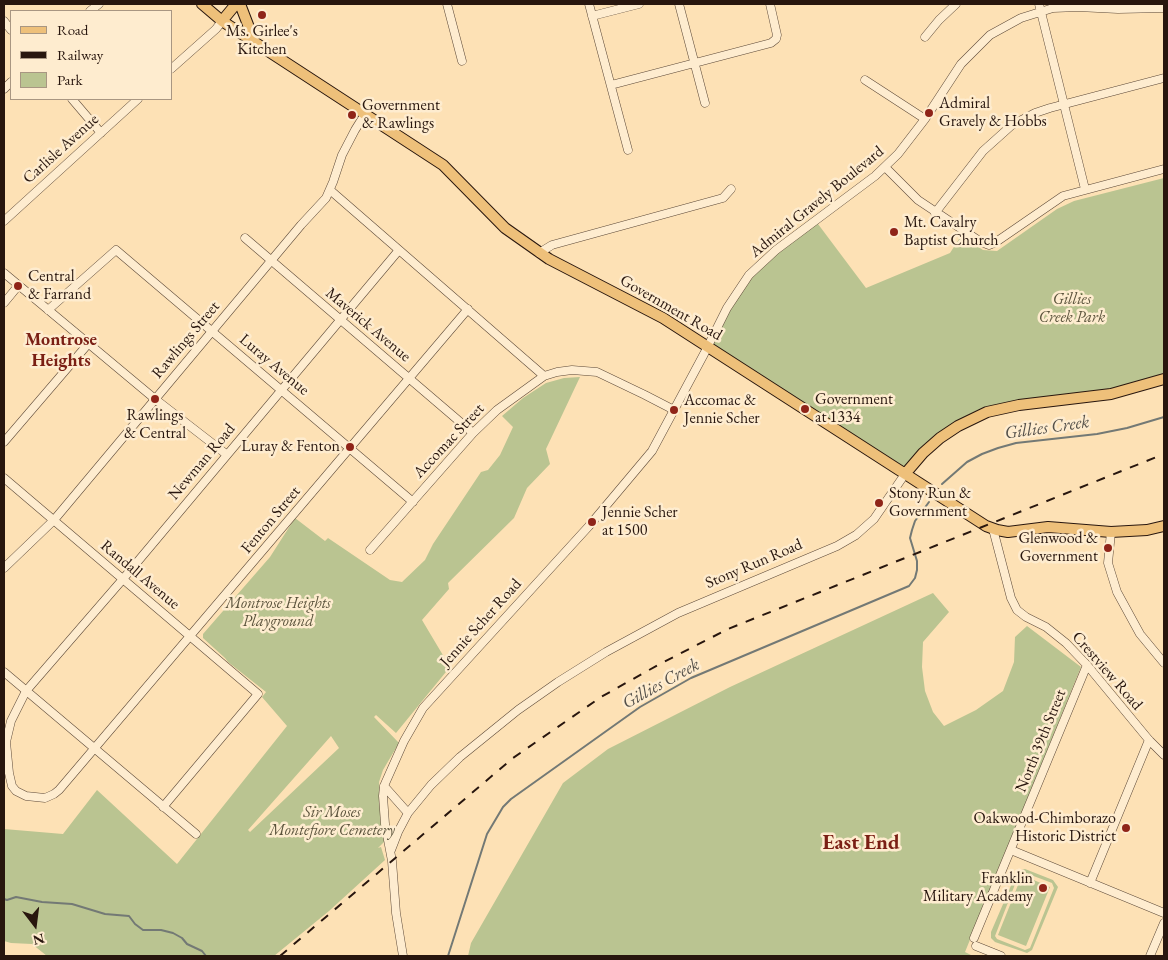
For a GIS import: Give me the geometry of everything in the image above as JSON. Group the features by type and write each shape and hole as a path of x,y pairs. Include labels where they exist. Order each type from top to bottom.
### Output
{"main road":[{"name":"Government Road","path":"202,4 222,21 443,165 505,228 539,253 564,268 663,318 993,529 1008,532 1057,527 1111,532 1147,530 1164,526"},
{"path":"222,21 236,4"},
{"path":"240,4 255,43"},
{"name":"Stony Run Road","path":"905,474 923,453 940,438 958,426 987,412 1019,405 1110,394 1164,379"}],"street":[{"path":"447,4 462,61"},
{"path":"589,4 628,150"},
{"path":"592,16 639,4"},
{"path":"679,4 705,103"},
{"path":"611,85 771,43 777,36 770,4"},
{"path":"924,37 956,4"},
{"name":"Admiral Gravely Boulevard","path":"1132,9 1151,4"},
{"path":"1040,7 1085,189"},
{"name":"Admiral Gravely Boulevard","path":"708,346 732,298 753,271 776,250 885,167 905,146 925,119 960,64 978,45 1003,27 1040,7 1164,8"},
{"path":"172,68 216,29 222,21"},
{"path":"935,213 983,151 1012,125 1035,113 1064,104 1164,78"},
{"path":"865,80 925,119"},
{"path":"73,100 101,133"},
{"name":"Carlisle Avenue","path":"4,221 137,100"},
{"name":"Rawlings Street","path":"4,568 54,520 212,330 326,198 342,155 365,114"},
{"path":"885,167 918,200 935,213 989,245 996,242 1054,200 1085,189 1164,169"},
{"path":"539,253 552,245 723,198 731,189"},
{"path":"330,190 544,376"},
{"name":"Maverick Avenue","path":"245,238 473,433"},
{"name":"Luray Avenue","path":"48,310 116,250 413,502"},
{"name":"Newman Road","path":"12,786 7,760 8,730 26,691 399,250"},
{"path":"4,273 155,400 226,454"},
{"path":"4,303 18,286"},
{"name":"Fenton Street","path":"12,786 16,791 26,796 45,798 54,794 191,636 468,309"},
{"path":"4,442 88,344"},
{"name":"Jennie Scher Road","path":"404,956 396,913 383,796 384,786 404,742 423,708 589,526 652,451 708,346"},
{"name":"Accomac Street","path":"370,550 473,433 497,410 544,376 572,370 597,372 674,410"},
{"name":"Stony Run Road","path":"390,851 408,813 431,785 460,757 510,716 558,682 620,644 678,613 846,541 865,528 874,519 905,474"},
{"name":"Randall Avenue","path":"4,478 258,694 163,807"},
{"name":"Crestview Road","path":"993,529 1014,606 1021,614 1059,636 1087,665 1149,740 1164,755"},
{"path":"1111,532 1108,558 1112,581 1140,634 1164,663"},
{"name":"North 39th Street","path":"1001,956 975,942 1087,665"},
{"path":"4,672 196,834"},
{"path":"1090,883 1149,740"},
{"path":"384,786 408,813"},
{"path":"1011,850 1164,913"},
{"path":"1150,956 1164,922"}],"green space":[{"name":"Gillies Creek Park","path":"1164,178 1164,379 1146,385 1019,405 958,426 905,474 708,346 741,285 815,220 866,288 950,253 961,236 983,250 997,251 1057,209 1074,201"},
{"path":"580,377 546,449 550,464 527,488 514,518 448,583 449,589 422,620 450,667 396,733 376,715 374,717 399,743 383,770 379,782 386,840 378,848 381,847 385,860 329,911 274,956 47,956 32,944 4,941 4,829 63,834 97,790 177,864 287,726 262,697 266,692 228,662 203,638 203,634 270,557 295,518 325,541 328,538 390,580 402,582 425,560 433,544 481,472 488,470 500,455 513,427 502,416 523,398 546,383 564,378","holes":["331,736 339,748 250,832 248,830"]},
{"path":"933,593 949,612 923,642 922,667 925,691 933,712 944,726 976,710 1003,691 1014,662 1015,637 1027,626 1081,667 965,952 973,956 468,956 471,943 563,783 608,749 730,687"},
{"path":"1025,869 1053,880 1058,887 1032,950 1027,953 995,942 991,938 991,932 1018,871","holes":["1023,872 1052,883 1054,888 1030,948 1025,950 997,939 995,936 1019,874"]},
{"path":"1022,875 1050,887 1026,946 998,935"}],"waterway":[{"name":"Gillies Creek","path":"942,484 967,462 998,448 1016,443 1097,434 1127,428 1164,417"},
{"name":"Gillies Creek","path":"448,956 487,834 503,807 511,799 640,707 691,678 909,586 915,578 917,570 917,561 910,538 915,521 929,502"},
{"path":"4,899 16,897 42,902 72,904 105,914 129,916 143,930 161,930 173,933 182,938 187,944 202,951 206,956"}],"railway":[{"path":"280,956 513,758 601,697 728,629 1164,454"}],"place":[{"name":"Ms. Girlee's Kitchen","path":"262,15"},
{"name":"Admiral Gravely & Hobbs","path":"929,113"},
{"name":"Government & Rawlings","path":"352,115"},
{"name":"Mt. Cavalry Baptist Church","path":"894,232"},
{"name":"Central & Farrand","path":"18,286"},
{"name":"Rawlings & Central","path":"155,399"},
{"name":"Government at 1334","path":"805,409"},
{"name":"Accomac & Jennie Scher","path":"674,410"},
{"name":"Luray & Fenton","path":"350,447"},
{"name":"Stony Run & Government","path":"879,503"},
{"name":"Jennie Scher at 1500","path":"592,522"},
{"name":"Glenwood & Government","path":"1108,548"},
{"name":"Oakwood-Chimborazo Historic District","path":"1126,828"},
{"name":"Franklin Military Academy","path":"1043,888"}],"district":[{"name":"Montrose Heights","path":"61,350"},
{"name":"East End","path":"861,843"}],"park label":[{"name":"Montrose Heights Playground","path":"278,613"},
{"name":"Sir Moses Montefiore Cemetery","path":"332,822"}]}
